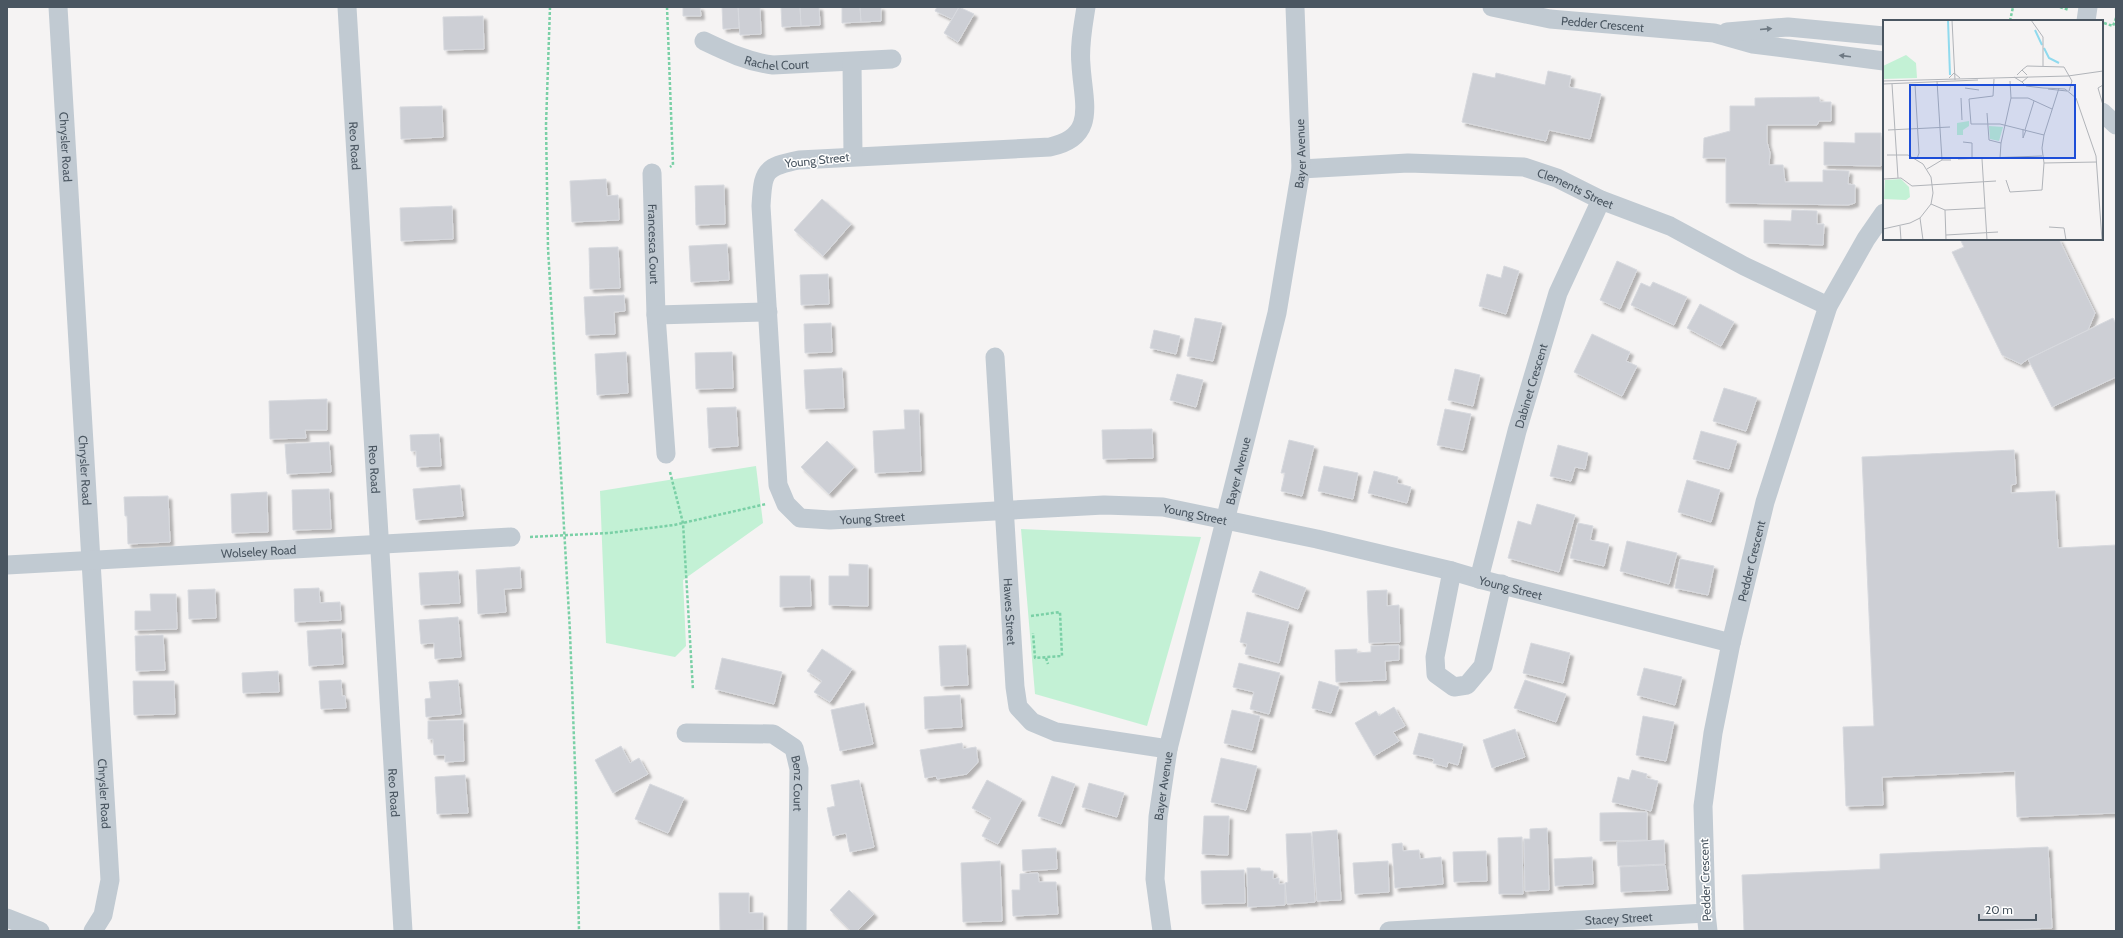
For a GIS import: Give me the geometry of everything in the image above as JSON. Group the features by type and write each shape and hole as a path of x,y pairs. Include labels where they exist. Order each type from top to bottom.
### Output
{"street":[{"name":"Chrysler Road","path":"58,7 110,880 103,915 93,931"},
{"name":"Reo Road","path":"347,7 403,931"},
{"name":"Young Street","path":"1086,7 1080,64 1086,108 1080,132 1066,144 1050,147 853,156 799,160 775,165 763,180 761,206 778,485 786,504 800,518 830,520 1104,505 1163,507 1226,519 1452,570 1479,579 1731,643"},
{"name":"Bayer Avenue","path":"1162,931 1156,879 1158,817 1168,749 1276,313 1301,169 1295,7"},
{"name":"Pedder Crescent","path":"1492,7 1550,19 1714,34 1753,44 1883,61"},
{"path":"2086,20 2088,7"},
{"name":"Pedder Crescent","path":"1714,34 1788,28 1883,36"},
{"name":"Rachel Court","path":"704,41 758,63 773,65 892,59"},
{"path":"852,62 853,156"},
{"path":"2103,113 2116,125"},
{"name":"Clements Street","path":"1301,169 1408,163 1524,167 1557,178 1601,200 1670,226 1744,266 1828,306"},
{"name":"Francesca Court","path":"652,178 656,315 666,454"},
{"name":"Dabinet Crescent","path":"1479,579 1516,431 1558,293 1601,200"},
{"name":"Pedder Crescent","path":"1707,922 1703,806 1713,732 1731,643 1765,502 1828,306 1866,239 1883,214"},
{"path":"656,315 768,312"},
{"name":"Hawes Street","path":"995,356 1015,688 1018,707 1032,722 1056,732 1168,749"},
{"name":"Wolseley Road","path":"7,565 511,537"},
{"path":"1452,570 1435,657 1436,674 1454,687 1467,685 1483,666 1502,584"},
{"name":"Benz Court","path":"686,733 773,734 794,748 799,769 798,931"},
{"path":"7,918 40,931"},
{"name":"Stacey Street","path":"1389,931 1707,922"}],"path":[{"path":"550,7 546,124 548,248 565,535 576,793 579,931"},
{"path":"652,178 673,165 666,7"},
{"path":"2010,20 2013,7"},
{"path":"2060,7 2067,10"},
{"path":"2103,22 2113,26 2116,18"},
{"path":"666,454 683,523 693,690"},
{"path":"511,537 609,533 683,523 761,504 786,504"},
{"path":"1027,611 1031,616 1032,623"},
{"path":"1031,616 1060,612 1062,656 1035,658 1032,630"},
{"path":"1046,658 1048,664"}],"green space":[{"path":"756,466 763,523 683,580 686,646 675,657 606,643 600,491"},
{"path":"1021,529 1201,537 1147,726 1035,694"}],"building":[{"path":"683,7 700,7 701,16 683,16"},
{"path":"722,7 738,7 739,28 723,29"},
{"path":"738,7 760,7 761,34 740,35"},
{"path":"781,7 800,7 801,26 782,27"},
{"path":"800,7 819,7 820,25 801,26"},
{"path":"842,7 860,7 861,22 842,23"},
{"path":"860,7 881,7 881,21 861,22"},
{"path":"937,7 959,7 952,19 935,11"},
{"path":"959,7 974,14 958,42 944,33"},
{"path":"483,16 484,49 444,50 443,17"},
{"path":"1548,71 1571,76 1569,87 1601,94 1590,139 1549,130 1546,141 1462,122 1473,73 1495,78 1496,73 1545,85"},
{"path":"1819,97 1820,102 1831,102 1831,121 1819,121 1817,125 1767,125 1767,142 1770,153 1769,165 1783,165 1785,182 1823,182 1823,170 1849,171 1848,184 1855,185 1855,203 1848,205 1726,203 1726,158 1703,158 1704,138 1730,131 1730,106 1755,106 1755,98"},
{"path":"442,106 443,137 401,139 400,107"},
{"path":"1855,133 1881,133 1881,166 1824,165 1824,142 1855,143"},
{"path":"606,179 607,196 618,195 619,220 572,222 570,181"},
{"path":"724,185 725,224 696,225 695,186"},
{"path":"822,199 851,224 823,256 794,230"},
{"path":"452,206 453,239 401,241 400,208"},
{"path":"1792,210 1817,211 1817,224 1824,224 1823,245 1764,243 1764,220 1791,221"},
{"path":"1960,240 2059,240 2095,313 2088,330 2028,359 2021,364 2002,355 1952,252 1964,247"},
{"path":"727,244 729,280 691,282 689,246"},
{"path":"618,247 620,288 590,289 589,248"},
{"path":"1617,261 1637,270 1620,309 1600,300"},
{"path":"1504,266 1519,271 1506,314 1479,306 1487,274 1501,278"},
{"path":"828,274 829,304 801,305 800,275"},
{"path":"1653,282 1687,297 1674,325 1631,305 1641,283 1650,287"},
{"path":"624,295 625,311 614,312 615,334 586,335 584,297"},
{"path":"1700,304 1734,322 1721,346 1687,328"},
{"path":"1195,318 1222,323 1213,361 1187,356"},
{"path":"2113,318 2116,324 2116,377 2052,407 2028,359"},
{"path":"831,323 832,352 805,353 804,324"},
{"path":"1154,330 1180,336 1176,354 1150,348"},
{"path":"1592,334 1630,352 1626,361 1637,366 1622,396 1574,372"},
{"path":"626,352 628,393 597,395 595,354"},
{"path":"732,352 733,388 696,389 695,353"},
{"path":"842,368 844,408 806,409 804,370"},
{"path":"1455,369 1480,375 1473,406 1448,400"},
{"path":"1177,374 1203,380 1196,407 1170,400"},
{"path":"1724,388 1757,398 1746,431 1713,421"},
{"path":"327,399 327,430 305,430 306,438 270,439 269,401"},
{"path":"736,407 738,446 709,448 707,408"},
{"path":"1445,409 1471,414 1463,450 1437,445"},
{"path":"904,410 919,410 921,471 875,473 873,431 905,429"},
{"path":"1152,429 1153,458 1103,459 1102,430"},
{"path":"1701,431 1737,441 1729,469 1693,459"},
{"path":"439,434 441,466 417,467 416,451 411,451 410,435"},
{"path":"1289,440 1314,446 1302,496 1281,491 1285,473 1281,473"},
{"path":"827,441 854,467 829,494 801,467"},
{"path":"329,442 331,472 287,474 285,444"},
{"path":"1558,445 1588,453 1585,469 1575,467 1571,481 1550,476"},
{"path":"2014,450 2016,484 2011,485 2011,493 2055,491 2058,548 2116,545 2116,813 2017,817 2015,771 1882,777 1883,805 1846,806 1843,727 1874,726 1862,457"},
{"path":"1324,466 1358,473 1353,499 1318,491"},
{"path":"1374,471 1398,477 1397,483 1411,487 1407,503 1368,493"},
{"path":"1687,480 1720,490 1711,522 1678,512"},
{"path":"460,485 463,516 416,520 413,489"},
{"path":"329,489 331,529 293,530 292,490"},
{"path":"267,492 268,532 232,533 231,494"},
{"path":"168,496 170,542 128,544 127,516 125,516 124,497"},
{"path":"1537,504 1575,515 1559,572 1508,558 1518,521 1531,525"},
{"path":"1578,523 1593,526 1590,540 1609,544 1604,566 1570,558"},
{"path":"1627,541 1677,553 1669,584 1620,571"},
{"path":"1680,559 1714,566 1708,595 1675,588"},
{"path":"849,564 868,565 868,606 829,605 829,576 849,576"},
{"path":"520,567 521,588 504,589 506,612 478,614 476,570"},
{"path":"458,571 460,603 421,605 419,573"},
{"path":"1260,571 1306,588 1298,609 1252,592"},
{"path":"780,576 810,576 811,606 780,607"},
{"path":"319,588 320,603 340,602 341,620 295,622 294,589"},
{"path":"215,589 216,618 189,619 188,590"},
{"path":"1387,590 1387,606 1399,605 1400,642 1369,643 1367,591"},
{"path":"150,594 176,594 177,629 135,630 135,611 151,611"},
{"path":"1247,612 1289,622 1279,663 1245,654 1247,644 1240,642"},
{"path":"458,617 461,657 435,659 434,643 421,644 419,620"},
{"path":"341,629 343,664 309,666 307,631"},
{"path":"163,635 165,670 136,671 135,636"},
{"path":"1531,643 1570,653 1563,683 1523,673"},
{"path":"966,645 968,685 941,686 939,646"},
{"path":"1399,645 1399,660 1385,661 1386,680 1336,682 1335,650 1357,649 1357,653 1371,652 1371,646"},
{"path":"822,649 852,669 830,702 814,692 822,681 807,671"},
{"path":"722,658 782,672 774,704 715,689"},
{"path":"1239,663 1280,673 1269,714 1250,709 1254,692 1233,687"},
{"path":"1644,668 1682,677 1675,705 1637,695"},
{"path":"278,671 279,692 243,693 242,673"},
{"path":"341,680 342,696 345,696 346,708 321,709 319,681"},
{"path":"458,680 461,714 426,717 425,699 431,698 429,682"},
{"path":"1525,680 1566,694 1556,722 1514,708"},
{"path":"133,681 174,681 175,714 134,715"},
{"path":"1319,681 1339,687 1331,713 1312,708"},
{"path":"960,695 962,727 925,729 924,697"},
{"path":"864,703 873,744 840,751 831,710"},
{"path":"1394,707 1405,726 1393,732 1399,741 1374,756 1355,723 1376,711 1379,716"},
{"path":"1232,710 1260,716 1252,750 1224,743"},
{"path":"1643,716 1674,722 1666,761 1636,755"},
{"path":"463,720 464,761 445,762 445,755 434,755 433,739 428,739 428,721"},
{"path":"1515,729 1525,757 1492,768 1483,740"},
{"path":"1419,733 1463,744 1458,765 1448,762 1447,767 1433,763 1434,759 1413,754"},
{"path":"962,743 963,749 976,747 978,762 967,774 937,779 936,776 925,778 920,750"},
{"path":"621,746 630,763 639,758 648,774 613,793 595,760"},
{"path":"1221,758 1257,766 1246,810 1211,802"},
{"path":"1632,770 1647,774 1646,778 1658,781 1651,811 1612,802 1618,777 1629,780"},
{"path":"465,775 468,813 437,814 435,777"},
{"path":"1052,776 1075,784 1061,824 1038,816"},
{"path":"859,780 874,847 850,852 846,833 833,836 827,808 835,806 831,785"},
{"path":"987,780 1022,799 998,844 982,836 991,818 972,808"},
{"path":"1089,783 1124,793 1117,817 1082,807"},
{"path":"650,784 684,798 668,833 635,819"},
{"path":"1647,812 1647,840 1600,841 1600,813"},
{"path":"1204,816 1229,816 1228,855 1202,854"},
{"path":"1547,828 1549,890 1525,891 1524,839 1530,839 1530,829"},
{"path":"1337,830 1341,900 1317,901 1312,832"},
{"path":"1311,833 1315,902 1287,904 1285,883 1288,882 1286,834"},
{"path":"1522,837 1523,894 1499,894 1498,838"},
{"path":"1664,840 1665,864 1618,866 1617,842"},
{"path":"1402,843 1403,851 1419,850 1420,859 1441,857 1443,884 1395,888 1392,844"},
{"path":"2048,847 2052,928 1990,931 1744,931 1742,875 1880,869 1880,854"},
{"path":"1056,848 1057,869 1023,871 1022,850"},
{"path":"1486,851 1487,881 1454,882 1453,852"},
{"path":"1592,857 1593,884 1555,886 1554,859"},
{"path":"1000,861 1002,921 963,922 961,863"},
{"path":"1388,861 1389,892 1355,894 1353,863"},
{"path":"1665,865 1668,890 1621,892 1620,867"},
{"path":"1247,868 1260,868 1261,871 1273,871 1273,879 1279,878 1279,884 1285,884 1285,905 1248,907"},
{"path":"1244,870 1245,903 1202,904 1201,871"},
{"path":"1038,873 1039,882 1056,882 1058,914 1013,916 1012,890 1020,890 1020,874"},
{"path":"849,890 874,914 857,931 851,931 830,910"},
{"path":"719,893 749,893 749,913 763,913 763,930 720,931"}]}
